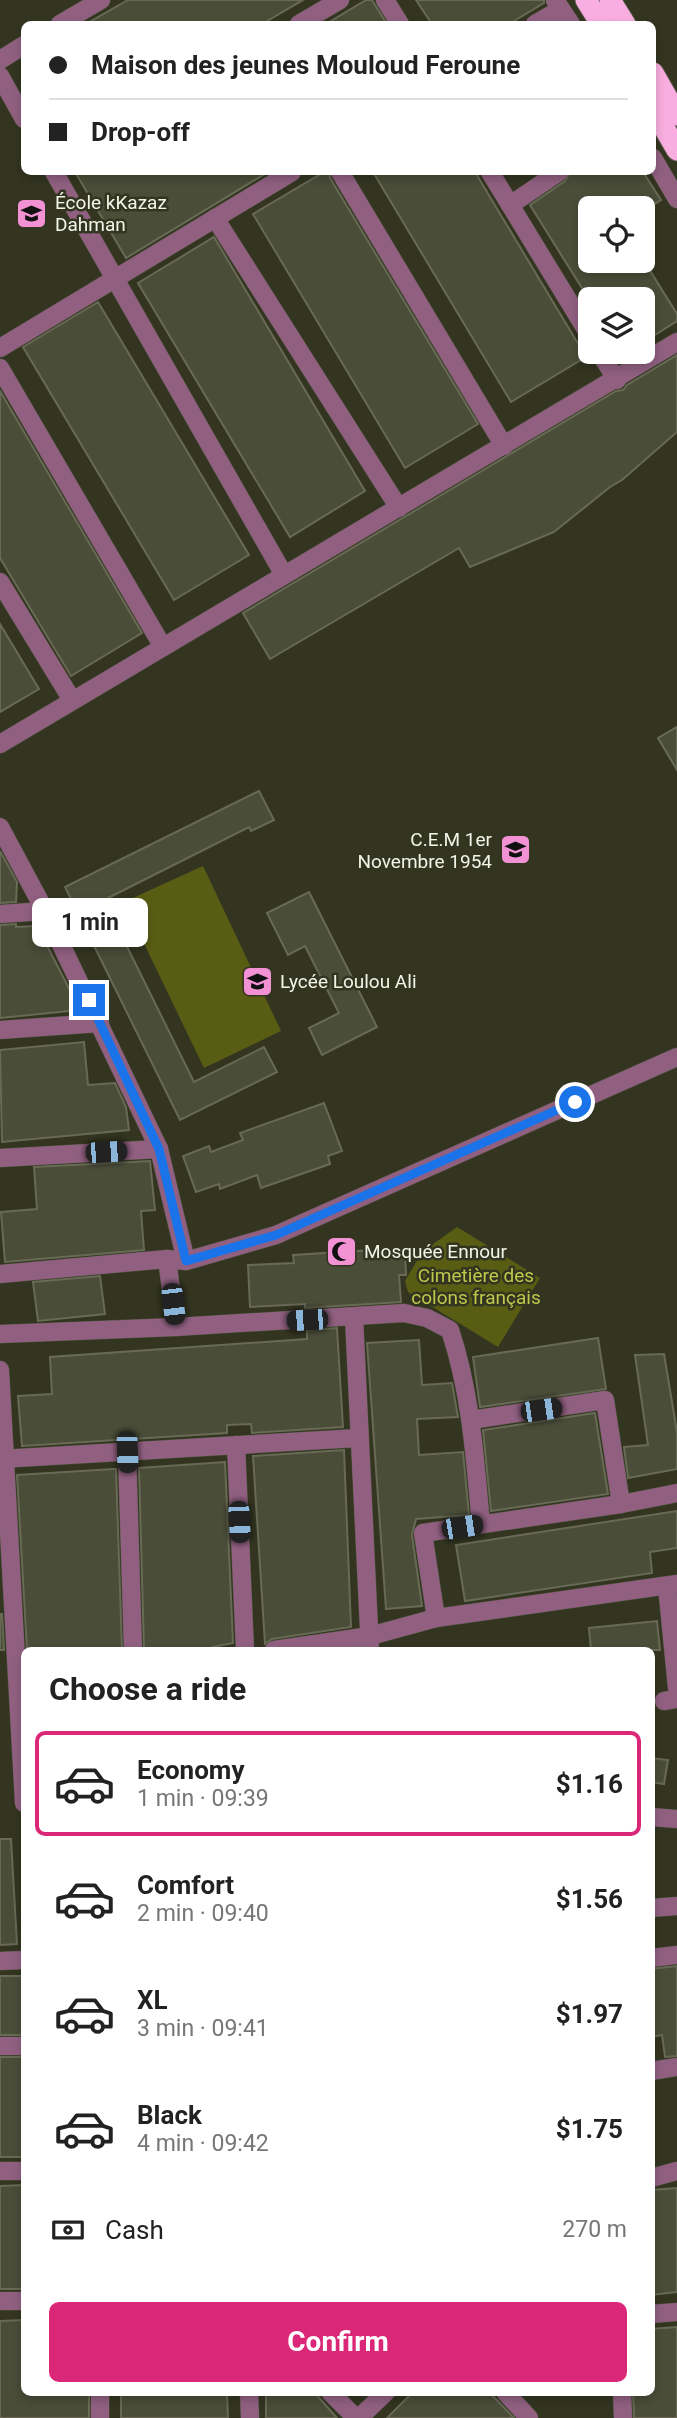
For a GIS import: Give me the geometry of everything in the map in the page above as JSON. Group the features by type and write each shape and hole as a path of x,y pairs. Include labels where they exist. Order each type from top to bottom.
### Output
{"highway":[{"path":"586,0 599,21"},
{"path":"611,0 623,21"},
{"path":"661,92 677,115"},
{"path":"661,92 677,150"}],"street":[{"path":"304,21 340,0"},
{"path":"385,0 398,21"},
{"path":"65,21 96,1"},
{"path":"538,21 558,4 569,21"},
{"path":"0,60 21,47"},
{"path":"0,76 21,114"},
{"path":"656,163 677,199"},
{"path":"56,175 284,575"},
{"path":"0,348 287,175"},
{"path":"342,175 504,446"},
{"path":"492,175 578,316"},
{"path":"510,205 555,175"},
{"path":"215,218 399,508"},
{"path":"0,744 677,342"},
{"path":"607,364 617,380"},
{"path":"0,368 163,647"},
{"path":"0,582 72,700"},
{"path":"0,827 45,911 159,1149 186,1261"},
{"path":"0,914 45,911"},
{"path":"0,1030 100,1023"},
{"path":"0,1274 167,1259 186,1261 276,1235 677,1057"},
{"path":"0,1158 159,1149"},
{"path":"167,1259 176,1327"},
{"path":"0,1334 176,1327 404,1313 427,1318 450,1331 461,1364 471,1420 481,1524"},
{"path":"354,1317 370,1643"},
{"path":"0,1370 3,1459 21,1688 0,1692"},
{"path":"471,1420 605,1400 621,1504"},
{"path":"3,1459 358,1438"},
{"path":"236,1445 245,1647"},
{"path":"127,1452 133,1647"},
{"path":"436,1618 423,1533 621,1504 677,1493"},
{"path":"315,1647 370,1643 436,1618 672,1585 676,1667 673,1696"},
{"path":"655,1816 677,1819"},
{"path":"655,1908 677,1906"},
{"path":"655,1958 677,1955"},
{"path":"0,1961 21,1960"},
{"path":"0,2046 21,2046"},
{"path":"655,2070 677,2067"},
{"path":"0,2171 21,2171"},
{"path":"655,2177 677,2171"},
{"path":"0,2301 21,2301"},
{"path":"655,2314 677,2312"},
{"path":"100,2396 100,2418"},
{"path":"249,2396 250,2418"},
{"path":"334,2396 357,2418 382,2396"},
{"path":"509,2396 529,2418"},
{"path":"622,2396 623,2418"}],"green space":[{"path":"203,866 281,1031 204,1068 124,902"},
{"name":"Cimetière des colons français","path":"457,1227 540,1278 498,1347 408,1292 405,1281 422,1252"}],"building":[{"path":"128,0 303,0 267,21 91,21"},
{"path":"366,0 372,0 385,21 331,21"},
{"path":"416,0 544,0 544,3 514,21 430,21"},
{"path":"77,175 263,175 126,258"},
{"path":"319,175 330,175 478,424 405,468 253,214"},
{"path":"375,175 477,175 578,344 578,362 511,402"},
{"path":"568,175 645,175 661,200 655,204 655,196 578,196 578,273 651,273 677,314 677,321 655,335 655,287 581,287 530,205 565,181"},
{"path":"214,237 365,491 290,537 138,283"},
{"path":"98,302 249,555 174,600 23,347"},
{"path":"677,355 677,432 622,480 554,532 470,567 459,548 270,659 243,613 616,391 623,390"},
{"path":"0,391 142,633 71,676 0,558"},
{"path":"0,624 39,689 0,712"},
{"path":"677,727 677,770 658,738"},
{"path":"259,791 274,820 251,831 249,827 104,900 194,1082 264,1047 277,1072 180,1120 65,887"},
{"path":"0,851 17,882 16,902 0,903"},
{"path":"309,892 377,1027 322,1055 309,1028 339,1013 305,946 288,955 267,913"},
{"path":"16,924 16,927 37,926 80,1010 0,1018 0,925"},
{"path":"84,1042 88,1085 115,1083 126,1107 129,1130 2,1142 0,1050"},
{"path":"324,1103 342,1151 328,1156 330,1164 261,1188 257,1175 220,1189 219,1184 196,1192 183,1156 209,1146 211,1152 243,1140 240,1133"},
{"path":"150,1161 155,1210 141,1211 144,1250 5,1262 1,1212 37,1209 34,1167"},
{"path":"405,1248 406,1275 399,1275 401,1302 305,1308 305,1304 250,1307 248,1265 294,1263 293,1255"},
{"path":"100,1276 105,1314 38,1321 33,1282"},
{"path":"337,1328 343,1427 252,1433 251,1424 227,1425 227,1433 22,1446 18,1396 52,1394 50,1357 307,1339 307,1330"},
{"path":"598,1338 606,1389 480,1407 473,1357"},
{"path":"419,1340 422,1385 452,1383 458,1417 417,1419 419,1455 463,1452 469,1515 416,1519 412,1535 422,1606 386,1609 367,1343"},
{"path":"664,1354 677,1432 677,1469 628,1478 624,1447 648,1445 635,1355"},
{"path":"595,1413 608,1494 491,1511 483,1430"},
{"path":"344,1450 351,1627 272,1639 265,1644 253,1456"},
{"path":"225,1462 233,1643 214,1647 144,1647 139,1468"},
{"path":"116,1469 122,1647 27,1647 17,1475"},
{"path":"677,1511 677,1548 650,1552 652,1573 465,1601 456,1545"},
{"path":"2,1614 4,1650 0,1650"},
{"path":"657,1621 660,1650 655,1650 655,1647 591,1647 589,1628"},
{"path":"655,1758 668,1760 664,1784 655,1783"},
{"path":"0,1839 11,1839 17,1944 0,1945"},
{"path":"677,1966 677,2056 665,2057 662,2035 655,2036 655,1969"},
{"path":"0,1976 21,1976 21,2035 0,2035"},
{"path":"0,2057 21,2057 21,2157 0,2157"},
{"path":"21,2185 21,2289 0,2289 0,2186"},
{"path":"677,2188 677,2292 655,2295 655,2190"},
{"path":"21,2320 21,2396 89,2396 89,2418 0,2418 0,2321"},
{"path":"677,2327 677,2418 634,2418 633,2396 655,2396 655,2329"},
{"path":"121,2396 227,2396 228,2418 121,2418"},
{"path":"266,2396 318,2396 337,2418 266,2418"},
{"path":"409,2396 493,2396 514,2418 387,2418"}],"place":[{"name":"École kKazaz Dahman","path":"32,213"},
{"name":"C.E.M 1er Novembre 1954","path":"515,850"},
{"name":"Lycée Loulou Ali","path":"257,981"},
{"name":"Mosquée Ennour","path":"341,1251"}],"route":[{"path":"89,1000 159,1149 186,1261 276,1235 575,1102"}]}
